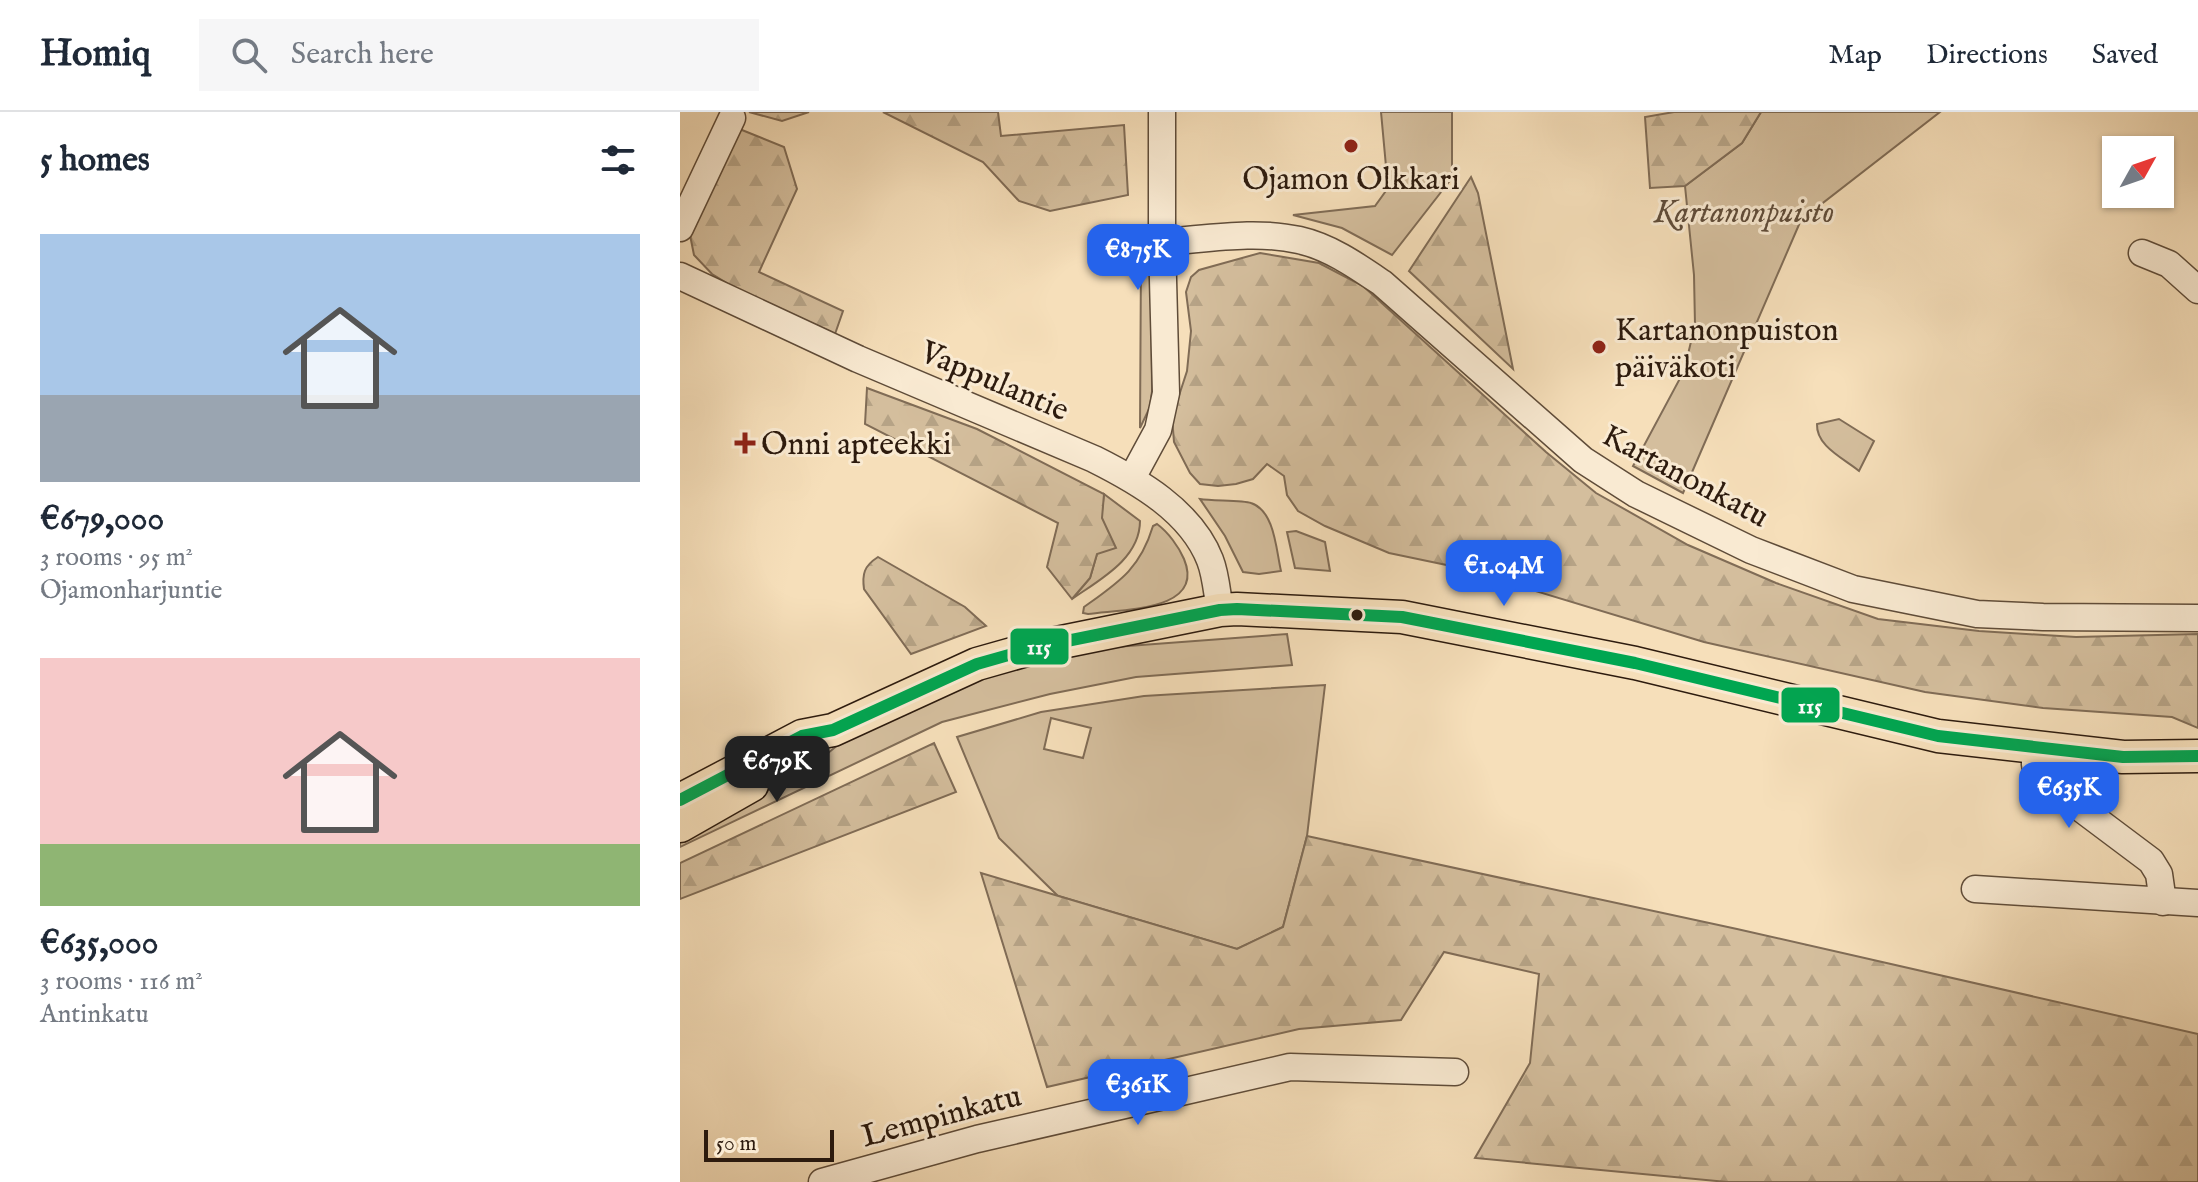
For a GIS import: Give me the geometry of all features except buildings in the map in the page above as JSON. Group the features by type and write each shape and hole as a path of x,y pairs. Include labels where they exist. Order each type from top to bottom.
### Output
{"main road":[{"path":"680,800 802,736 833,730 977,664 1037,647 1220,610 1402,617 1635,663 1938,736 2123,757 2198,756"},
{"path":"680,826 810,753 833,730"}],"street":[{"path":"1132,478 1158,430 1166,393 1162,112"},
{"path":"680,228 732,118"},
{"name":"Kartanonkatu","path":"1162,242 1265,236 1300,240 1329,251 1382,283 1583,460 1636,494 1751,550 1853,589 1977,614 2198,618"},
{"path":"2142,253 2169,264 2198,290"},
{"name":"Vappulantie","path":"680,276 858,359 1132,478 1187,524 1210,560 1220,610"},
{"path":"2035,748 2035,765 2047,783 2151,861 2159,874 2163,902"},
{"path":"1975,889 2198,903"},
{"name":"Lempinkatu","path":"822,1182 977,1139 1290,1067 1455,1072"}],"green space":[{"path":"749,112 809,112 782,121"},
{"path":"883,112 998,112 1001,136 1124,125 1128,195 1050,211 1019,201 983,162"},
{"path":"1381,112 1452,112 1452,178 1392,255 1342,228 1293,215 1375,206 1388,188"},
{"path":"1674,112 1761,112 1742,143 1685,186 1650,188 1645,117"},
{"name":"Kartanonpuisto","path":"1761,112 1940,112 1801,220 1683,493 1633,466 1684,371 1695,325 1694,275 1685,186 1742,143"},
{"path":"737,128 784,147 797,189 759,272 843,311 835,334 735,288 712,274 694,255 690,235"},
{"path":"1471,177 1478,193 1513,369 1409,271"},
{"path":"1260,253 1319,263 1363,286 1546,452 1596,493 1688,545 1776,583 1878,619 1979,631 2076,637 2198,634 2198,728 2172,717 2043,708 1925,692 1704,642 1456,567 1389,553 1298,511 1287,495 1284,476 1267,464 1253,479 1218,486 1200,484 1190,473 1174,442 1172,417 1187,371 1191,331 1186,292 1191,277 1199,270"},
{"path":"1141,256 1151,269 1152,391 1150,407 1140,428"},
{"path":"867,388 977,429 1104,494 1102,518 1116,548 1097,554 1090,578 1072,599 1047,567 1058,523 865,424"},
{"path":"1839,419 1874,441 1859,471 1832,451 1818,432 1817,424"},
{"path":"1104,494 1140,521 1138,534 1133,547 1116,567 1072,599 1090,578 1097,554"},
{"path":"1200,499 1247,502 1259,507 1270,522 1281,571 1259,574 1243,572 1225,536"},
{"path":"1157,524 1173,540 1184,559 1188,576 1183,589 1157,604 1120,611 1083,613 1084,607 1118,582 1135,564 1153,526"},
{"path":"1296,531 1325,542 1330,571 1295,568 1287,532"},
{"path":"878,557 965,607 986,626 911,654 864,589 865,571"},
{"path":"1287,634 1292,665 1136,677 1050,694 942,722 680,847 680,838 811,767 850,735 982,675 1088,649"},
{"path":"1325,685 1307,836 1283,927 1237,949 1058,896 999,838 957,737 1041,712 1144,696","holes":["1051,718 1091,728 1083,758 1044,749"]},
{"path":"934,743 956,792 680,899 680,863"},
{"path":"1307,836 1737,929 2198,1034 2198,1182 1727,1182 1475,1158 1530,1063 1539,974 1444,952 1401,1020 1299,1029 1047,1087 981,873 1237,949 1283,927"}],"transit line":[{"name":"115","path":"680,800 802,736 833,730 977,664 1037,647 1237,609 1402,617 1635,663 1938,736 2123,757 2198,756"}],"place":[{"name":"Ojamon Olkkari","path":"1351,146"},
{"name":"Kartanonpuiston päiväkoti","path":"1599,347"},
{"name":"Onni apteekki","path":"745,443"}]}
